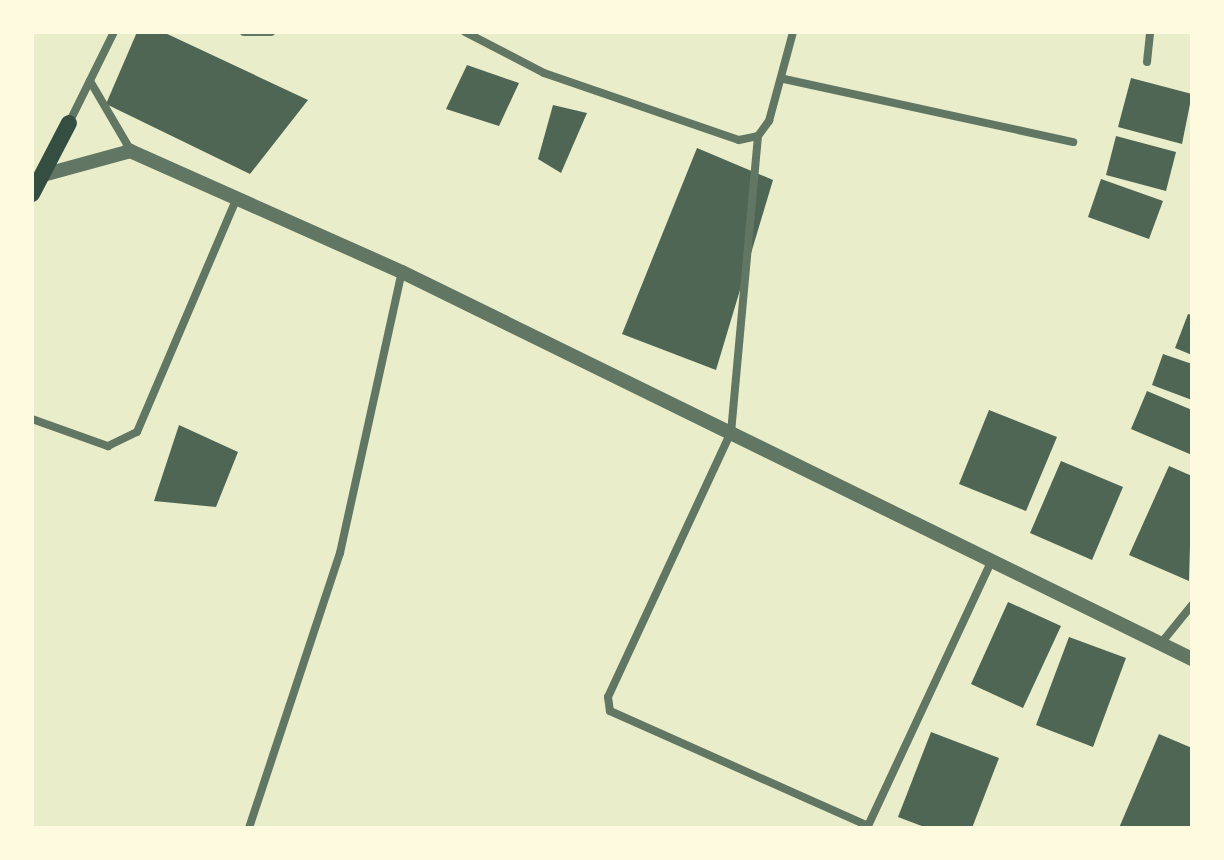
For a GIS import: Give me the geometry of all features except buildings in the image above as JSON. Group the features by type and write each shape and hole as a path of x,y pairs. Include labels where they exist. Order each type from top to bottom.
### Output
{"main road":[{"path":"32,194 69,123"}],"street":[{"path":"69,123 114,32"},
{"path":"244,32 271,32"},
{"path":"465,32 544,73 739,140 758,136"},
{"path":"793,32 784,79 758,136 731,432 608,697 610,711 868,827 993,559"},
{"path":"1147,62 1150,32"},
{"path":"784,79 1073,142"},
{"path":"90,81 130,150 402,272 1192,659"},
{"path":"43,175 130,150"},
{"path":"32,419 108,446 137,432 237,198"},
{"path":"249,828 340,553 402,272"},
{"path":"1162,642 1192,605"}]}
